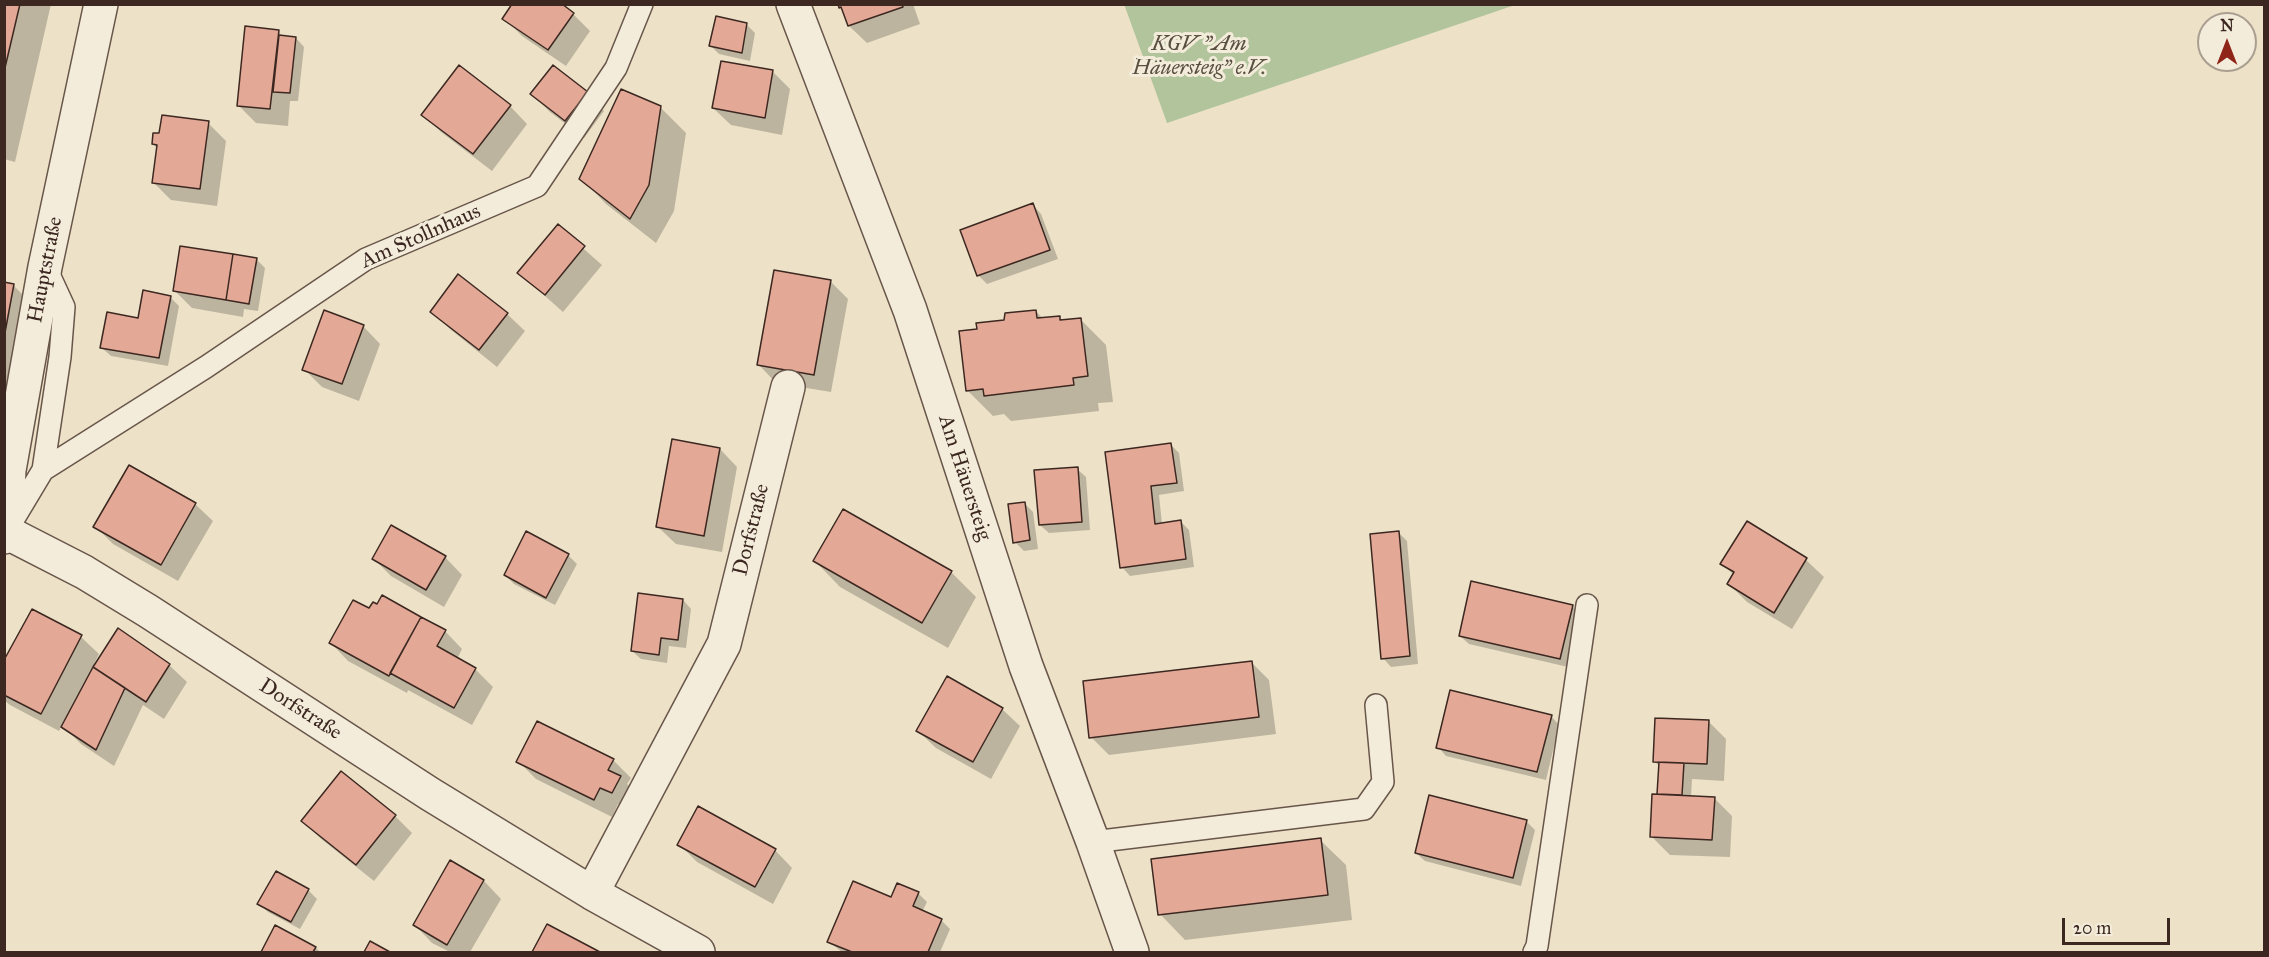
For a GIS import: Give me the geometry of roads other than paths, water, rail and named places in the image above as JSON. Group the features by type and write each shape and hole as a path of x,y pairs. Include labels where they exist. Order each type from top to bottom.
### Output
{"street":[{"name":"Hauptstraße","path":"5,533 9,470 45,267 101,4"},
{"name":"Am Häuersteig","path":"793,4 910,310 1026,666 1132,952"},
{"name":"Dorfstraße","path":"592,893 724,644 788,387"},
{"name":"Dorfstraße","path":"5,533 84,572 430,794 592,893 698,952"}],"lane":[{"name":"Am Stollnhaus","path":"43,470 197,373 366,259 537,186 616,68 642,4"},
{"path":"5,533 43,470 60,357 64,307 45,267"},
{"path":"1534,952 1537,946 1587,605"},
{"path":"1093,842 1364,809 1383,782 1376,705"}],"park label":[{"name":"KGV \"Am Häuersteig\" e.V.","path":"1199,57"}]}
